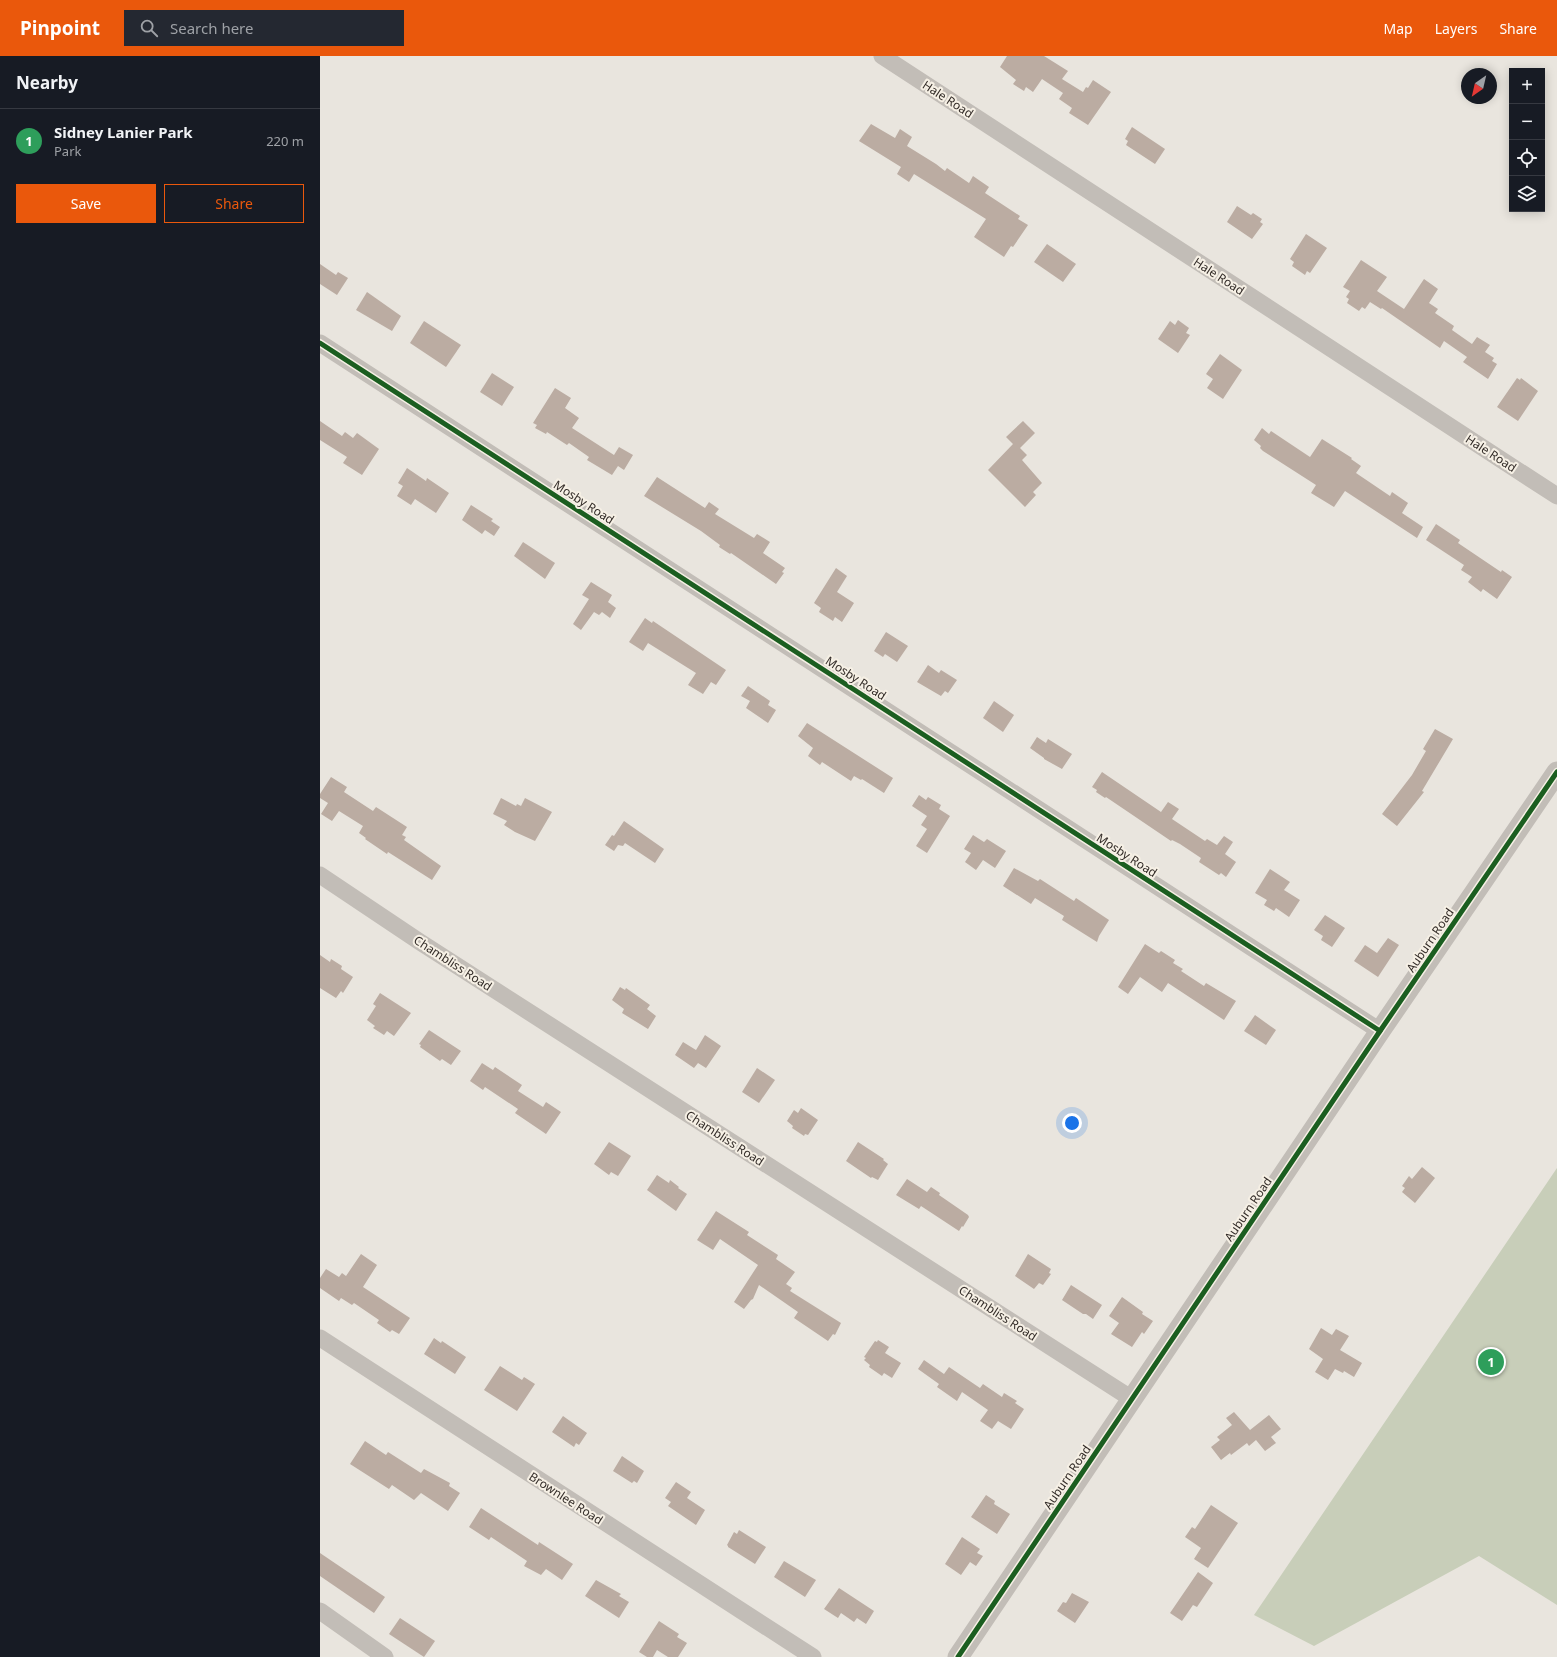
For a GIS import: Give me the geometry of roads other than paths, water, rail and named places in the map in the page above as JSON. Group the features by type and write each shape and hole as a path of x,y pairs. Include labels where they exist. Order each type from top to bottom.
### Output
{"street":[{"name":"Hale Road","path":"882,56 1557,496"},
{"name":"Mosby Road","path":"320,343 1380,1031"},
{"name":"Auburn Road","path":"958,1657 1380,1031 1557,772"},
{"name":"Chambliss Road","path":"320,876 420,942 1132,1400"},
{"name":"Brownlee Road","path":"320,1338 812,1657"},
{"path":"320,1611 385,1657"}],"place":[{"name":"Sidney Lanier Park","path":"1491,1362"}]}
